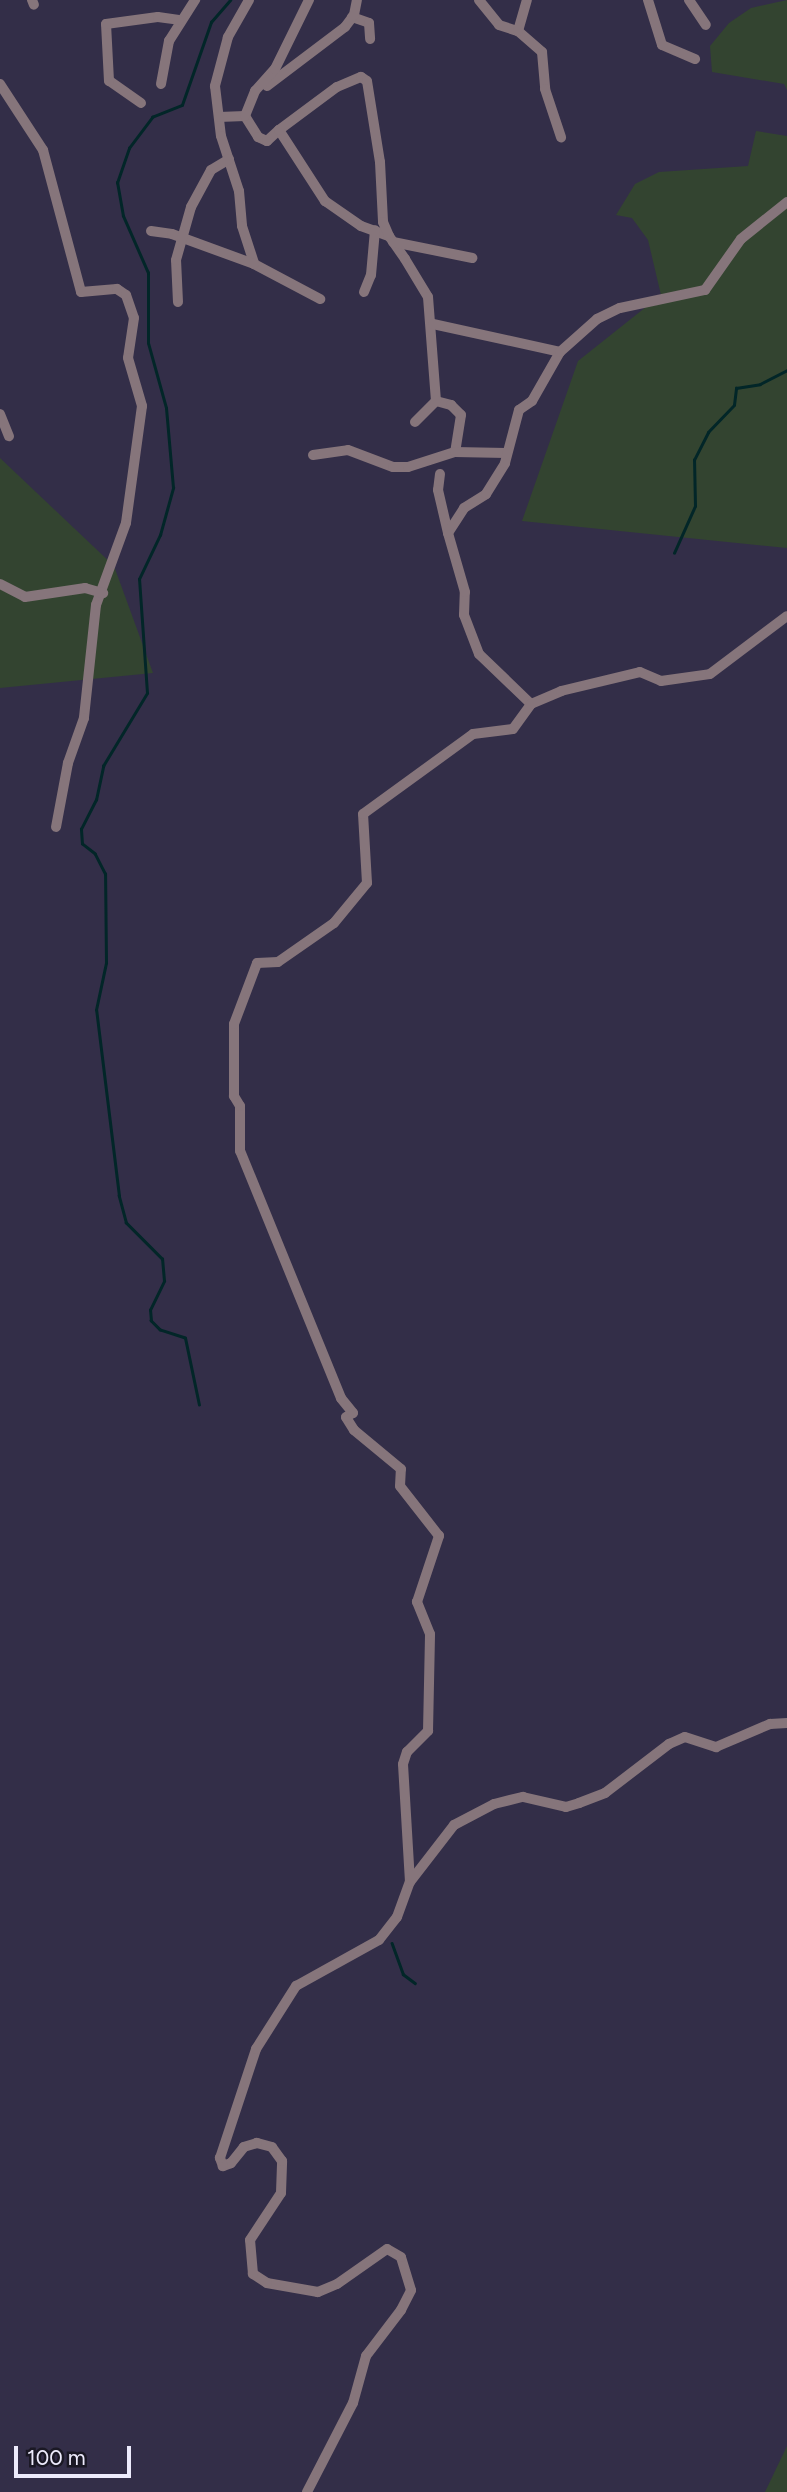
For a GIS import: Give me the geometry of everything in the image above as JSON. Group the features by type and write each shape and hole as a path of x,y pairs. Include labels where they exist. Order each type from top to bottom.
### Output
{"street":[{"path":"161,84 164,59 179,20 195,0"},
{"path":"249,0 237,15 215,86 219,117 254,264"},
{"path":"245,116 260,86 275,69 309,0"},
{"path":"260,86 300,64 352,18 357,0"},
{"path":"479,0 499,25 518,31 542,52 545,89 561,137"},
{"path":"518,31 527,0"},
{"path":"648,0 662,45 695,59"},
{"path":"689,0 706,25"},
{"path":"141,103 109,81 106,24 158,17 179,20"},
{"path":"352,18 369,23 370,39"},
{"path":"245,116 258,137 267,141 337,86 360,77 366,81 380,162 383,222 428,297 433,324 436,401 415,422"},
{"path":"0,84 43,149 80,292 117,289 126,295 134,318 128,358 141,416 126,523 91,630 84,718 68,763 56,827"},
{"path":"219,117 245,116"},
{"path":"279,130 325,201 391,239 472,258"},
{"path":"178,302 176,260 201,185 211,170 229,159"},
{"path":"449,533 464,508 486,494 506,453 519,410 532,401 560,352 597,319 620,307 705,290 741,239 787,202"},
{"path":"364,292 371,275 375,230"},
{"path":"151,231 183,238 254,264 320,299"},
{"path":"433,324 560,352"},
{"path":"436,401 451,405 461,415 455,452"},
{"path":"0,414 9,436"},
{"path":"313,455 348,450 393,467 408,467 455,452 506,453"},
{"path":"440,474 438,490 465,592 464,615 480,654 531,704"},
{"path":"0,584 25,597 41,598 85,588 103,593"},
{"path":"410,1882 403,1764 407,1752 428,1731 430,1634 417,1602 439,1536 400,1486 401,1469 354,1430 345,1417 353,1413 341,1398 240,1151 240,1106 234,1096 234,1024 257,963 278,962 334,923 367,883 363,814 473,734 513,729 531,704 561,691 640,672 661,681 710,674 787,616"},
{"path":"307,2492 353,2403 366,2356 401,2310 411,2290 410,2275 401,2257 387,2249 337,2284 318,2292 267,2283 253,2274 250,2240 281,2193 282,2161 272,2147 257,2143 244,2147 232,2163 223,2166 220,2158 256,2049 296,1986 379,1940 397,1917 410,1882 454,1825 494,1804 523,1797 566,1807 605,1793 668,1744 685,1737 716,1747 770,1724 787,1723"}],"green space":[{"path":"787,0 787,90 784,84 712,72 710,46 729,23 751,8"},
{"path":"756,131 787,136 787,548 522,521 578,361 661,295 648,240 632,218 616,215 635,184 659,172 748,166"},
{"path":"0,458 114,566 153,673 0,688"},
{"path":"787,2446 787,2492 765,2492"}],"waterway":[{"path":"199,1405 185,1338 160,1330 151,1321 150,1310 164,1281 162,1259 126,1223 119,1196 96,1010 106,963 105,874 95,854 82,844 81,829 96,800 103,766 147,693 139,579 160,535 173,488 166,408 148,343 148,273 123,216 117,183 129,148 152,117 182,105 211,22 230,0"},
{"path":"674,553 695,506 694,460 708,432 734,405 736,388 760,384 787,370"},
{"path":"392,1943 403,1974 415,1983"}]}
